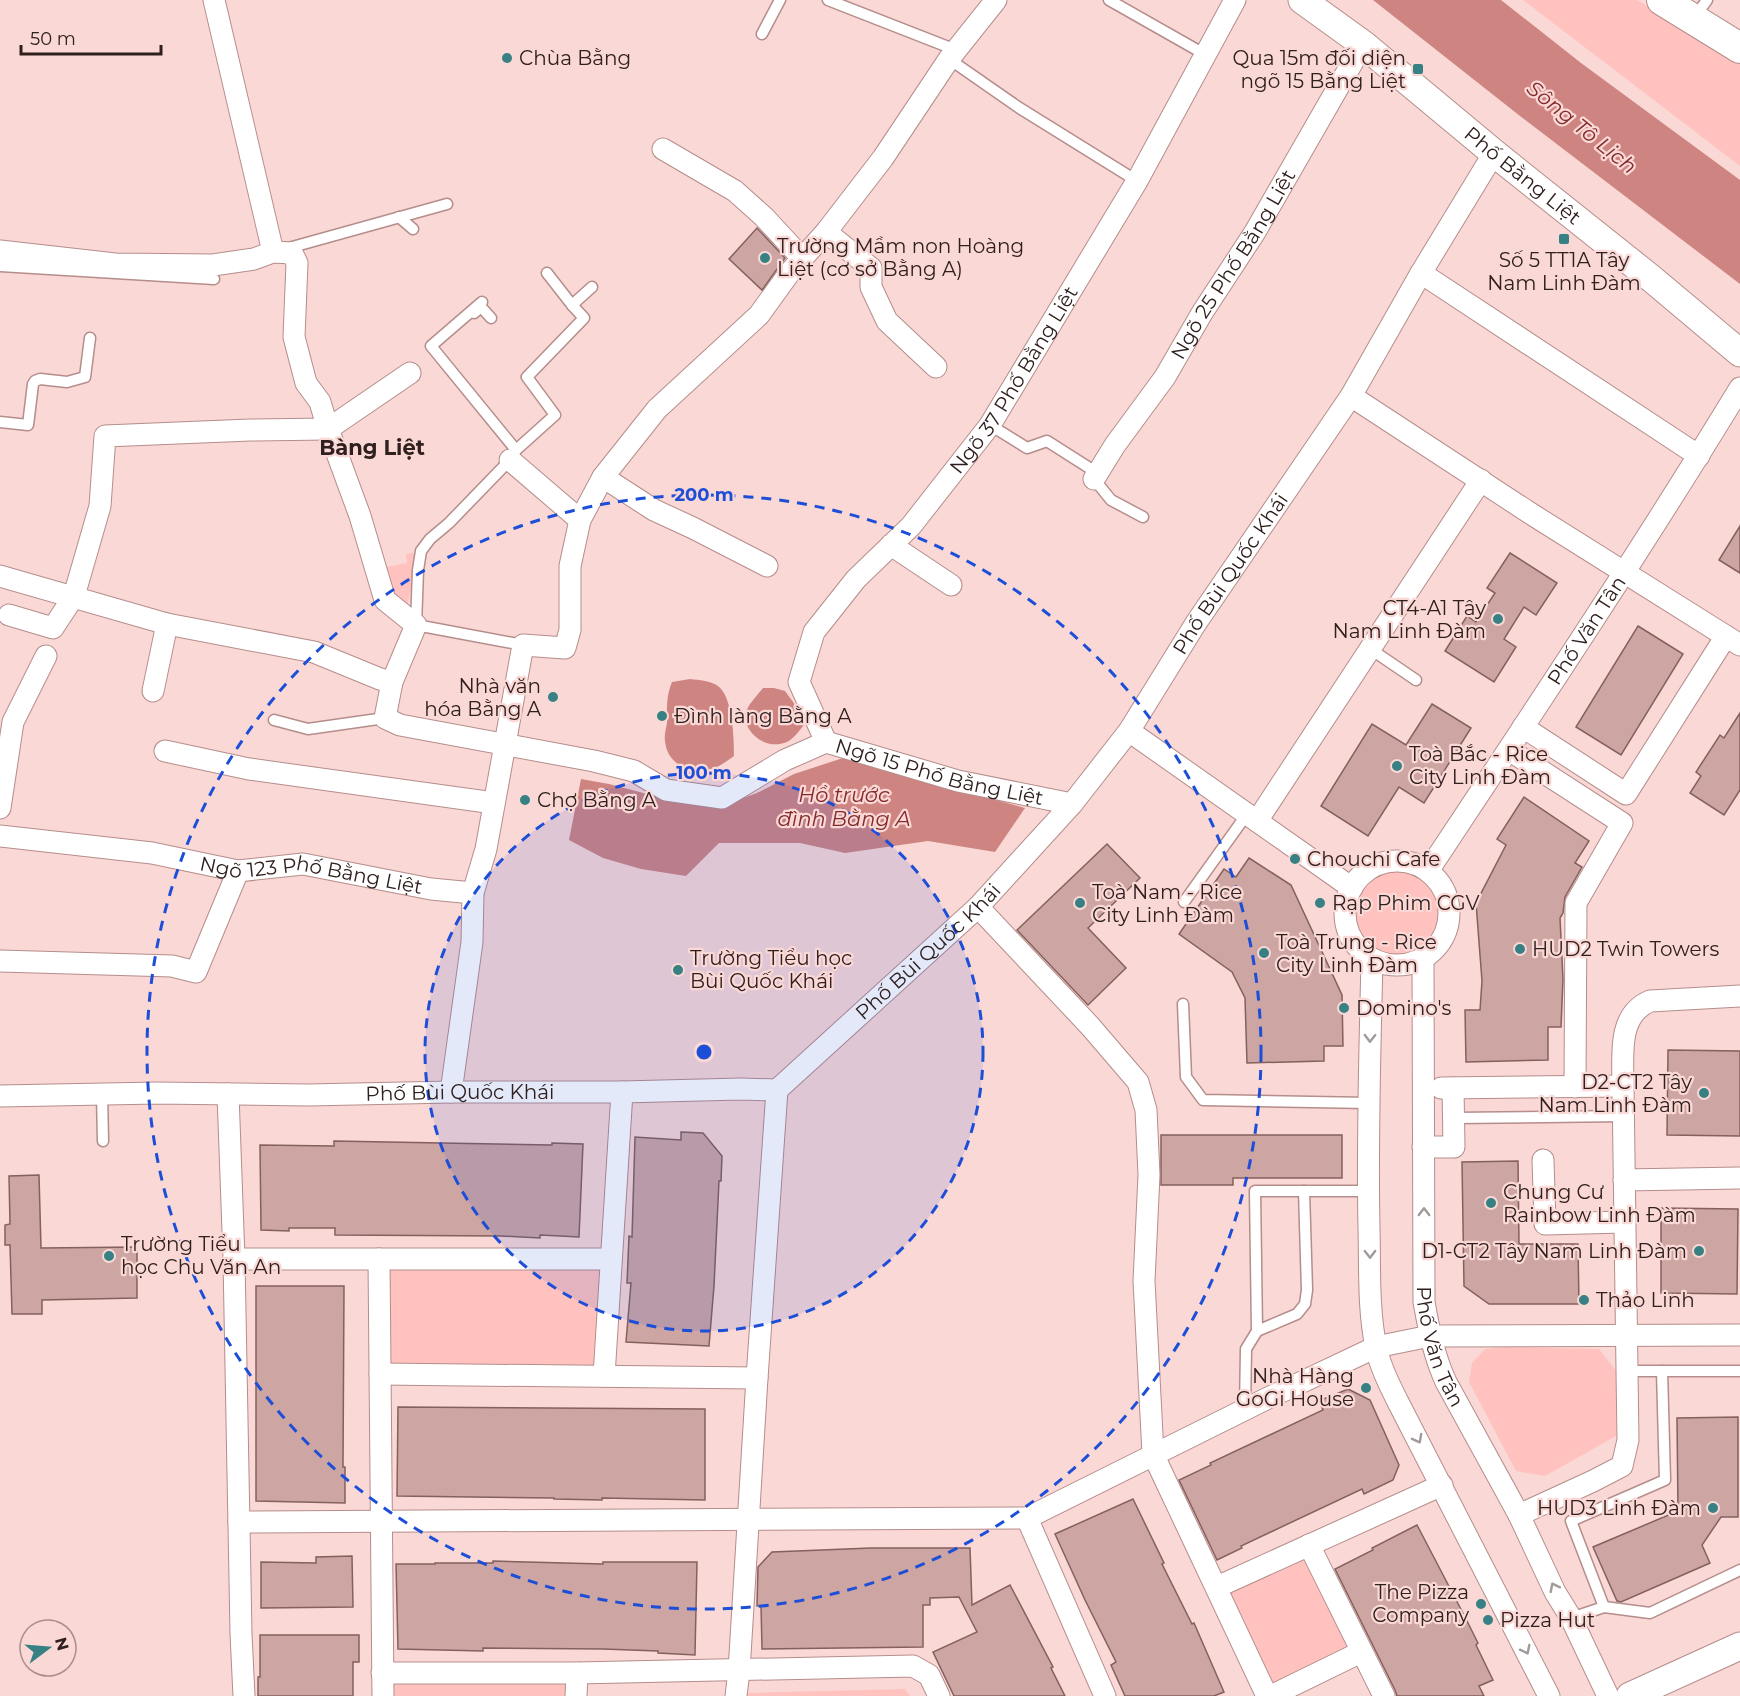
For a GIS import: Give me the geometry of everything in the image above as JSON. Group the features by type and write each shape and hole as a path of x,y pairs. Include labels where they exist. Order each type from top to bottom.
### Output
{"main road":[{"path":"1662,0 1700,10 1740,48"}],"street":[{"path":"214,0 273,252"},
{"path":"451,1092 472,942 473,893 486,849 523,645 565,648 570,630 570,566 580,520 603,477 657,409 759,315 790,272 826,232 883,158 952,55 996,0"},
{"name":"Ngõ 37 Phố Bằng Liệt","path":"826,742 799,682 814,632 856,579 911,526 990,425 1137,181 1235,0"},
{"name":"Phố Bằng Liệt","path":"1302,0 1363,44 1740,353"},
{"name":"Ngõ 25 Phố Bằng Liệt","path":"1094,479 1165,377 1202,313 1255,232 1363,44"},
{"path":"663,149 735,191 764,217 802,258"},
{"name":"Phố Bùi Quốc Khái","path":"0,1096 777,1090 978,907 1072,804 1129,731 1196,623 1351,396 1421,273 1494,153"},
{"path":"826,232 871,268 871,287 887,321 936,367"},
{"path":"0,251 115,264 213,265 254,259 273,252 292,254 297,263 294,338 306,383 320,402 360,516 385,600 416,625 392,682 385,718"},
{"path":"1421,273 1699,456"},
{"path":"9,615 53,628 74,596 100,506 105,436 250,429 328,429 410,373"},
{"name":"Phố Văn Tân","path":"1428,871 1565,665 1740,388"},
{"path":"1351,396 1533,515 1733,640 1626,794 1523,727"},
{"path":"513,455 580,520"},
{"path":"603,477 654,510 767,566"},
{"path":"1252,818 1481,480"},
{"path":"891,545 951,585"},
{"path":"0,576 166,624 314,652 392,682"},
{"path":"153,691 166,624"},
{"path":"0,808 7,720 46,656"},
{"name":"Ngõ 15 Phố Bằng Liệt","path":"385,718 400,725 594,761 634,771 666,790 722,798 785,760 826,742 958,780 1072,804"},
{"path":"1129,731 1352,888"},
{"path":"1509,750 1622,823 1576,903 1575,1087"},
{"path":"165,751 249,769 494,803"},
{"name":"Ngõ 123 Phố Bằng Liệt","path":"0,836 152,853 238,871 303,864 431,889 473,893"},
{"path":"1401,861 1416,864 1428,871 1439,882 1450,909 1443,938 1435,950 1423,959 1409,964 1394,965 1372,959 1356,944 1349,931 1346,902 1352,888 1372,867 1386,862 1401,861"},
{"path":"0,961 172,966 196,972 238,871"},
{"path":"978,907 1090,1026 1138,1082 1146,1110 1149,1175 1144,1281 1153,1454 1269,1696 1361,1652"},
{"path":"1372,959 1368,1103 1371,1302 1376,1347 1385,1375 1549,1696"},
{"name":"Phố Văn Tân","path":"1423,959 1424,1302 1430,1336 1446,1382 1519,1515 1608,1696"},
{"path":"1519,1515 1622,1466 1628,1440 1623,1086 1623,1040 1627,1026 1633,1014 1650,1001 1740,996"},
{"path":"1424,1147 1454,1146 1454,1119 1447,1088 1623,1086"},
{"path":"736,1696 777,1090"},
{"path":"604,1376 622,1092"},
{"path":"228,1094 244,1696"},
{"path":"1543,1160 1545,1224 1624,1222"},
{"path":"1624,1180 1740,1179"},
{"path":"234,1259 611,1259"},
{"path":"379,1259 382,1696"},
{"path":"239,1522 1027,1518 1153,1454 1376,1347 1430,1336 1740,1335"},
{"path":"380,1374 757,1378"},
{"path":"1217,1587 1442,1485"},
{"path":"1027,1518 1105,1696"},
{"path":"1309,1545 1384,1696"},
{"path":"1630,1696 1740,1646"},
{"path":"382,1673 739,1671 913,1666 929,1675 939,1696"},
{"path":"576,1696 577,1673"}],"lane":[{"path":"762,34 780,0"},
{"path":"828,0 952,55 1018,107 1137,181"},
{"path":"1109,0 1206,55"},
{"path":"273,252 447,204"},
{"path":"399,217 412,229"},
{"path":"0,266 214,279"},
{"path":"523,645 416,625 418,570 421,551 430,539 449,523 513,455 555,415 527,377 584,318 547,273"},
{"path":"572,305 592,287"},
{"path":"482,302 431,346 513,455"},
{"path":"433,349 482,307 491,318"},
{"path":"0,422 28,425 35,381 40,379 67,382 85,377 90,338"},
{"path":"990,425 1027,448 1047,441 1091,469 1094,479 1111,500 1143,517"},
{"path":"1369,648 1416,680"},
{"path":"274,720 308,729 385,718"},
{"path":"1184,902 1252,818"},
{"path":"1183,1005 1186,1077 1203,1100 1368,1103"},
{"path":"102,1094 103,1141"},
{"path":"1454,1119 1624,1116"},
{"path":"1245,1409 1246,1349 1257,1331 1255,1191 1369,1191"},
{"path":"1257,1331 1297,1314 1305,1304 1307,1290 1304,1191"},
{"path":"1628,1371 1740,1371"},
{"path":"1604,1607 1571,1521 1665,1480 1662,1371"},
{"path":"1571,1617 1604,1607 1650,1613 1740,1570"}],"shaded area":[{"path":"1523,0 1637,0 1740,63 1740,166"},
{"path":"419,552 406,611 401,612 381,568 407,563 406,554"},
{"path":"1397,861 1417,865 1434,876 1445,893 1449,913 1445,933 1434,950 1417,961 1397,965 1377,961 1360,950 1349,933 1345,913 1349,893 1360,876 1377,865"},
{"path":"379,1259 611,1259 604,1376 380,1374"},
{"path":"1505,1347 1599,1349 1616,1371 1616,1436 1545,1476 1516,1471 1469,1382 1472,1363 1485,1349"},
{"path":"1309,1545 1361,1652 1271,1696 1217,1587"},
{"path":"382,1673 577,1673 576,1696 383,1696"},
{"path":"905,1689 910,1696 746,1696 746,1693"}],"water":[{"name":"Sông Tô Lịch","path":"1373,0 1501,0 1581,63 1740,180 1740,284 1520,116"},
{"path":"690,679 718,686 727,699 732,719 734,756 719,766 706,770 690,769 676,762 667,750 665,741 668,697 672,682"},
{"path":"763,688 785,691 807,721 787,742 765,743 752,734 746,723 747,709"},
{"name":"Hồ trước đình Bằng A","path":"843,758 1025,808 995,852 928,841 845,853 800,843 719,843 686,876 641,869 603,858 569,840 581,779 670,800 723,805 757,793 794,774"}],"building":[{"name":"Trường Mầm non Hoàng Liệt (cơ sở Bằng A)","path":"757,228 785,258 762,290 729,259"},
{"path":"1740,526 1740,573 1719,560"},
{"name":"CT4-A1 Tây Nam Linh Đàm","path":"1510,553 1557,583 1536,615 1524,607 1504,639 1516,647 1494,682 1445,651 1467,616 1476,622 1495,593 1487,588"},
{"path":"1638,626 1683,654 1621,755 1576,727"},
{"name":"Toà Bắc - Rice City Linh Đàm","path":"1432,704 1471,728 1424,803 1399,787 1368,836 1321,806 1372,724 1406,745"},
{"path":"1740,713 1740,790 1724,815 1690,793 1701,776 1696,772 1720,735 1724,738"},
{"name":"HUD2 Twin Towers","path":"1524,797 1589,841 1575,863 1582,867 1565,897 1560,918 1563,979 1561,1027 1548,1027 1548,1060 1466,1062 1465,1010 1480,1010 1482,981 1476,903 1506,845 1497,839"},
{"name":"Toà Nam - Rice City Linh Đàm","path":"1107,844 1140,878 1088,928 1126,968 1088,1005 1017,930"},
{"name":"Toà Trung - Rice City Linh Đàm","path":"1249,858 1291,885 1342,995 1343,1046 1324,1046 1324,1061 1247,1063 1245,998 1232,972 1179,934 1224,869 1236,877"},
{"name":"D2-CT2 Tây Nam Linh Đàm","path":"1668,1050 1740,1051 1740,1136 1667,1135"},
{"path":"681,1132 703,1133 722,1156 709,1346 626,1342 631,1283 627,1283 629,1236 632,1237 635,1137 681,1140"},
{"path":"1161,1135 1342,1135 1342,1178 1233,1178 1233,1185 1161,1185"},
{"path":"334,1141 583,1144 579,1237 335,1235 335,1228 261,1230 260,1145 334,1146"},
{"name":"Chung Cư Rainbow Linh Đàm","path":"1518,1161 1519,1244 1578,1244 1579,1304 1489,1304 1464,1286 1462,1162"},
{"path":"39,1175 41,1248 137,1247 137,1298 42,1300 42,1314 12,1314 10,1245 5,1245 5,1225 10,1224 9,1176"},
{"name":"D1-CT2 Tây Nam Linh Đàm","path":"1661,1208 1738,1209 1737,1294 1661,1293"},
{"path":"256,1286 344,1286 343,1467 345,1467 345,1503 256,1501"},
{"path":"1348,1389 1370,1400 1399,1465 1393,1480 1364,1494 1362,1489 1241,1546 1242,1548 1217,1560 1179,1480 1323,1410 1319,1401"},
{"path":"398,1407 705,1409 705,1500 397,1496"},
{"name":"HUD3 Linh Đàm","path":"1738,1417 1738,1517 1721,1517 1702,1545 1710,1563 1621,1602 1617,1601 1593,1547 1678,1511 1677,1418"},
{"path":"1133,1499 1164,1563 1162,1564 1192,1624 1194,1623 1224,1692 1214,1696 1125,1696 1111,1665 1116,1662 1055,1534"},
{"path":"1417,1525 1478,1643 1476,1645 1493,1680 1479,1686 1484,1696 1397,1696 1335,1569"},
{"path":"871,1548 970,1548 972,1605 1010,1585 1053,1667 1051,1668 1065,1696 954,1696 933,1652 977,1632 959,1597 930,1598 930,1605 923,1605 923,1647 762,1649 761,1606 757,1606 758,1567 772,1552"},
{"path":"352,1556 353,1607 261,1608 261,1562 316,1563 316,1557"},
{"path":"493,1561 603,1564 603,1562 697,1562 695,1655 603,1649 483,1648 483,1651 398,1649 396,1564 493,1563"},
{"path":"260,1635 359,1635 359,1662 353,1662 353,1696 258,1696"}],"place":[{"name":"Chùa Bằng","path":"507,58"},
{"name":"Qua 15m đối diện ngõ 15 Bằng Liệt","path":"1418,69"},
{"name":"Số 5 TT1A Tây Nam Linh Đàm","path":"1564,239"},
{"name":"Trường Mầm non Hoàng Liệt (cơ sở Bằng A)","path":"765,258"},
{"name":"CT4-A1 Tây Nam Linh Đàm","path":"1498,619"},
{"name":"Nhà văn hóa Bằng A","path":"553,697"},
{"name":"Đình làng Bằng A","path":"662,716"},
{"name":"Toà Bắc - Rice City Linh Đàm","path":"1397,766"},
{"name":"Chợ Bằng A","path":"525,800"},
{"name":"Chouchi Cafe","path":"1295,859"},
{"name":"Toà Nam - Rice City Linh Đàm","path":"1080,903"},
{"name":"Rạp Phim CGV","path":"1320,903"},
{"name":"HUD2 Twin Towers","path":"1520,949"},
{"name":"Toà Trung - Rice City Linh Đàm","path":"1264,953"},
{"name":"Trường Tiểu học Bùi Quốc Khái","path":"678,970"},
{"name":"Domino's","path":"1344,1008"},
{"name":"D2-CT2 Tây Nam Linh Đàm","path":"1704,1093"},
{"name":"Chung Cư Rainbow Linh Đàm","path":"1491,1203"},
{"name":"D1-CT2 Tây Nam Linh Đàm","path":"1699,1251"},
{"name":"Trường Tiểu học Chu Văn An","path":"109,1256"},
{"name":"Thảo Linh","path":"1584,1300"},
{"name":"Nhà Hàng GoGi House","path":"1366,1388"},
{"name":"HUD3 Linh Đàm","path":"1713,1508"},
{"name":"The Pizza Company","path":"1481,1604"},
{"name":"Pizza Hut","path":"1488,1620"}],"district":[{"name":"Bàng Liệt","path":"372,447"}]}
